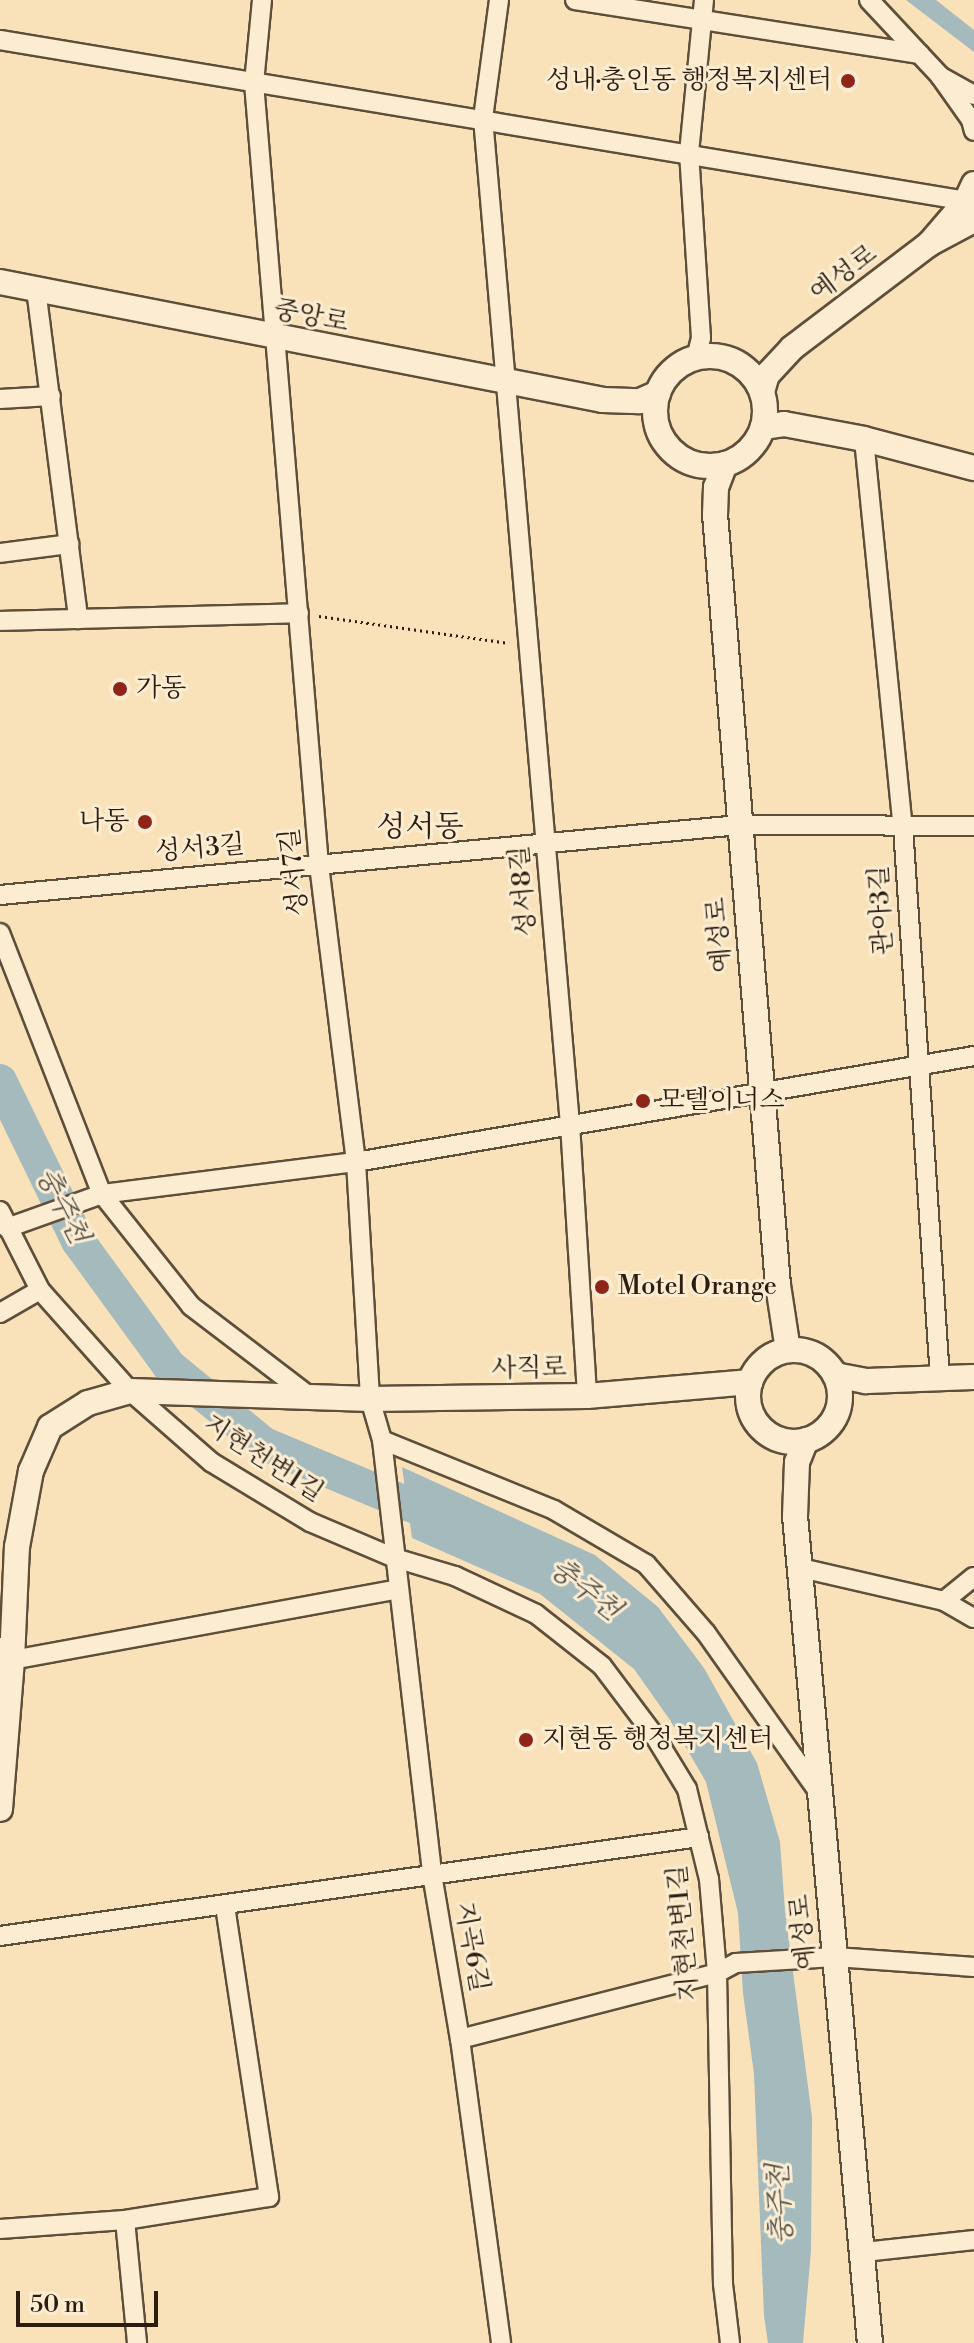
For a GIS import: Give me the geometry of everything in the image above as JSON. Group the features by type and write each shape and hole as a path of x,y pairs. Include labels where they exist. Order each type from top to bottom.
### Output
{"main road":[{"name":"예성로","path":"768,414 767,375 792,348 929,244 971,202"},
{"name":"중앙로","path":"0,282 278,339 613,401 640,401 658,393"},
{"name":"예성로","path":"740,365 766,361 792,348"},
{"path":"768,414 748,450 725,464 695,464 672,451 658,429 658,393 672,371 702,351 740,365 768,414 974,468"},
{"name":"중앙로","path":"613,401 638,413 658,429"},
{"name":"예성로","path":"695,464 707,479 715,514"},
{"name":"예성로","path":"725,464 716,487 715,514 778,1285 788,1350"},
{"path":"788,1350 815,1355 838,1387 838,1410 826,1430 806,1440 783,1441 772,1436 754,1419 750,1408 750,1382 764,1361 788,1350"},
{"path":"838,1387 866,1381 974,1377"},
{"name":"사직로","path":"130,1391 370,1399 587,1396 750,1382"},
{"path":"838,1387 974,1389"},
{"path":"0,1809 6,1654 17,1547 31,1471 50,1427 88,1403 130,1391"},
{"path":"772,1436 795,1516"},
{"path":"795,1516 797,1462 806,1440"},
{"name":"예성로","path":"795,1516 817,1790 864,2252 870,2343"}],"street":[{"name":"성서7길","path":"262,0 254,83 278,339 319,865 356,1162 370,1399 382,1440"},
{"name":"성서8길","path":"499,0 483,118 570,1124 587,1396"},
{"path":"575,0 920,54"},
{"path":"702,351 689,153 704,0"},
{"path":"869,0 940,76 971,120 974,131"},
{"path":"0,40 483,118 971,202"},
{"path":"940,76 974,95"},
{"path":"36,289 78,619"},
{"path":"0,399 51,396"},
{"name":"관아3길","path":"864,439 903,827 940,1378"},
{"path":"0,553 69,544"},
{"path":"0,621 299,613"},
{"name":"성서3길","path":"0,895 739,825 974,826"},
{"path":"0,933 102,1194 191,1306 308,1395"},
{"path":"4,1220 102,1194 356,1162 974,1056"},
{"name":"지현천변1길","path":"4,1220 40,1290 130,1391 211,1462 310,1522 395,1558 455,1576 536,1614 602,1666 654,1735 687,1789 709,1879 717,1973 723,2284 730,2343"},
{"path":"0,1313 40,1290"},
{"path":"382,1440 554,1510 646,1564 706,1633 817,1790"},
{"name":"지곡6길","path":"382,1440 432,1874 460,2039 501,2343"},
{"path":"801,1568 944,1601 974,1618"},
{"path":"944,1601 974,1577"},
{"path":"6,1654 399,1589"},
{"path":"0,1936 699,1837"},
{"path":"0,2229 125,2220 269,2197 225,1906"},
{"path":"460,2039 717,1973 736,1963 835,1957 974,1967 974,1954"},
{"path":"125,2220 137,2343"},
{"path":"864,2252 974,2240"}],"path":[{"path":"299,613 528,646"}],"water":[{"path":"906,0 936,0 974,30 974,52"},
{"path":"402,1467 595,1555 658,1607 704,1668 757,1763 780,1842 785,1911 812,2117 811,2251 803,2343 768,2343 764,2316 754,2074 743,1993 738,1913 706,1782 670,1720 634,1669 540,1594 412,1538"}],"waterway":[{"name":"충주천","path":"0,1081 78,1241 169,1366 264,1444 449,1521"}],"place":[{"name":"성내·충인동 행정복지센터","path":"848,81"},
{"name":"가동","path":"120,689"},
{"name":"나동","path":"145,822"},
{"name":"모텔이너스","path":"643,1101"},
{"name":"Motel Orange","path":"602,1287"},
{"name":"지현동 행정복지센터","path":"526,1740"}],"district":[{"name":"성서동","path":"420,827"}]}
